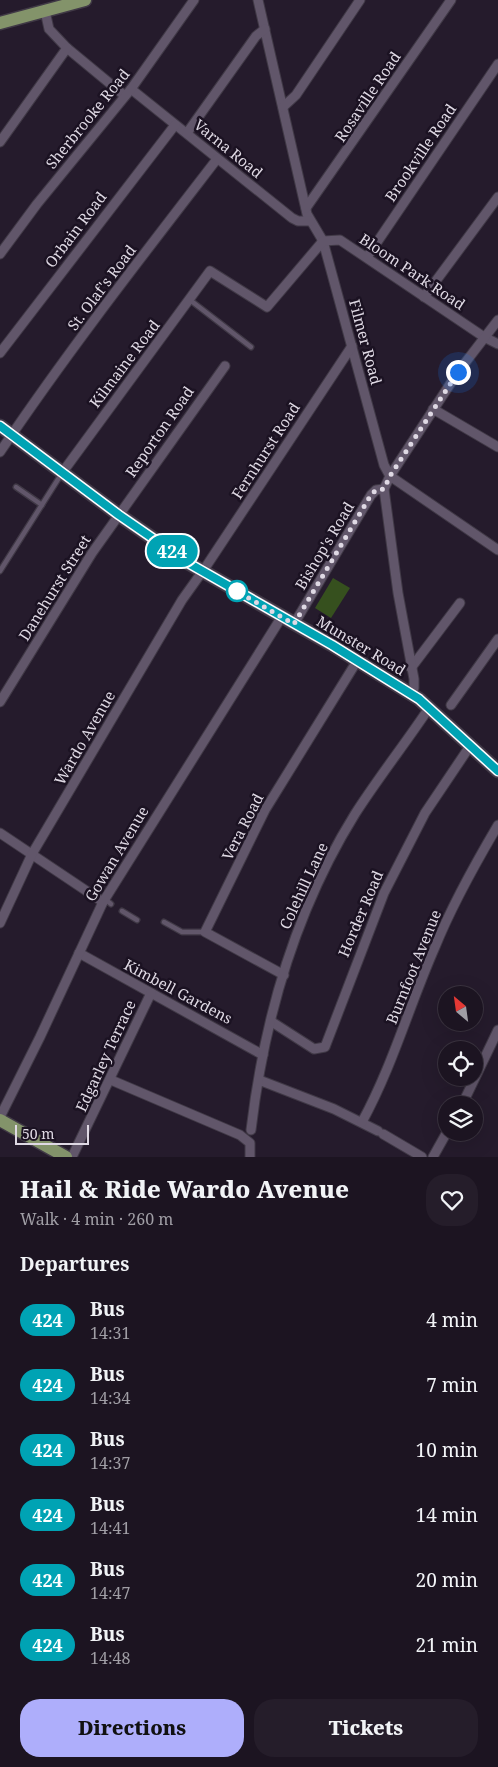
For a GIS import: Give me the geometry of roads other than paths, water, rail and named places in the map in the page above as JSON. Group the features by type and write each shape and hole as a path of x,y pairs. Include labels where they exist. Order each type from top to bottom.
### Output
{"main road":[{"path":"0,22 53,6 85,0"},
{"path":"0,1119 66,1157"}],"street":[{"name":"Sherbrooke Road","path":"0,254 128,93 194,0"},
{"name":"Filmer Road","path":"258,0 306,208 310,221 322,241 382,459 390,476"},
{"path":"283,107 296,95 360,0"},
{"name":"Rosaville Road","path":"306,208 451,0"},
{"name":"Varna Road","path":"53,6 49,29 67,48 186,133 292,218 298,221 310,221"},
{"path":"186,133 256,36 265,29"},
{"path":"0,142 67,48"},
{"name":"Brookville Road","path":"367,257 498,64"},
{"name":"Orbain Road","path":"0,353 175,125"},
{"name":"St. Olaf's Road","path":"0,452 113,295 217,159"},
{"path":"424,296 498,197"},
{"name":"Bloom Park Road","path":"322,241 340,240 484,337 498,344"},
{"name":"Kilmaine Road","path":"62,473 210,271 267,307 322,241"},
{"path":"410,694 415,683 398,593 384,489 390,476 434,409 498,320"},
{"name":"Fernhurst Road","path":"203,572 352,346"},
{"name":"Reporton Road","path":"119,515 225,366"},
{"path":"434,409 498,447"},
{"name":"Munster Road","path":"0,426 119,515 203,572 357,661 410,694 429,708 498,771"},
{"path":"390,476 498,550"},
{"name":"Bishop's Road","path":"294,624 310,592 371,495 376,490 384,489"},
{"name":"Danehurst Street","path":"0,702 92,553 119,515"},
{"name":"Wardo Avenue","path":"0,923 32,854 182,600 203,572"},
{"path":"411,668 460,603"},
{"name":"Gowan Avenue","path":"0,1119 40,1038 78,953 106,902 281,618"},
{"path":"451,705 497,643"},
{"name":"Vera Road","path":"205,932 265,810 357,661"},
{"name":"Colehill Lane","path":"251,1130 263,1055 301,919 325,868 355,814 429,708"},
{"name":"Horder Road","path":"272,1022 314,1049 325,1047 384,893 425,813 470,746"},
{"name":"Burnfoot Avenue","path":"362,1122 388,1071 434,947 474,866 498,826"},
{"path":"0,833 106,902"},
{"path":"205,932 284,975"},
{"name":"Kimbell Gardens","path":"78,953 263,1055"},
{"name":"Edgarley Terrace","path":"72,1157 111,1080 151,993"},
{"path":"466,1096 498,1030"},
{"path":"111,1080 240,1135 250,1143"},
{"path":"259,1080 334,1108 380,1133 405,1153 422,1157"},
{"path":"433,1157 442,1141"},
{"name":"Colehill Lane","path":"250,1143 250,1157"}],"lane":[{"path":"190,300 251,347"},
{"path":"0,571 62,473"},
{"path":"16,487 42,505"},
{"path":"440,718 451,705"},
{"path":"122,911 137,920"},
{"path":"164,922 182,932 205,932"},
{"name":"Colehill Lane","path":"250,1143 251,1130"}]}
